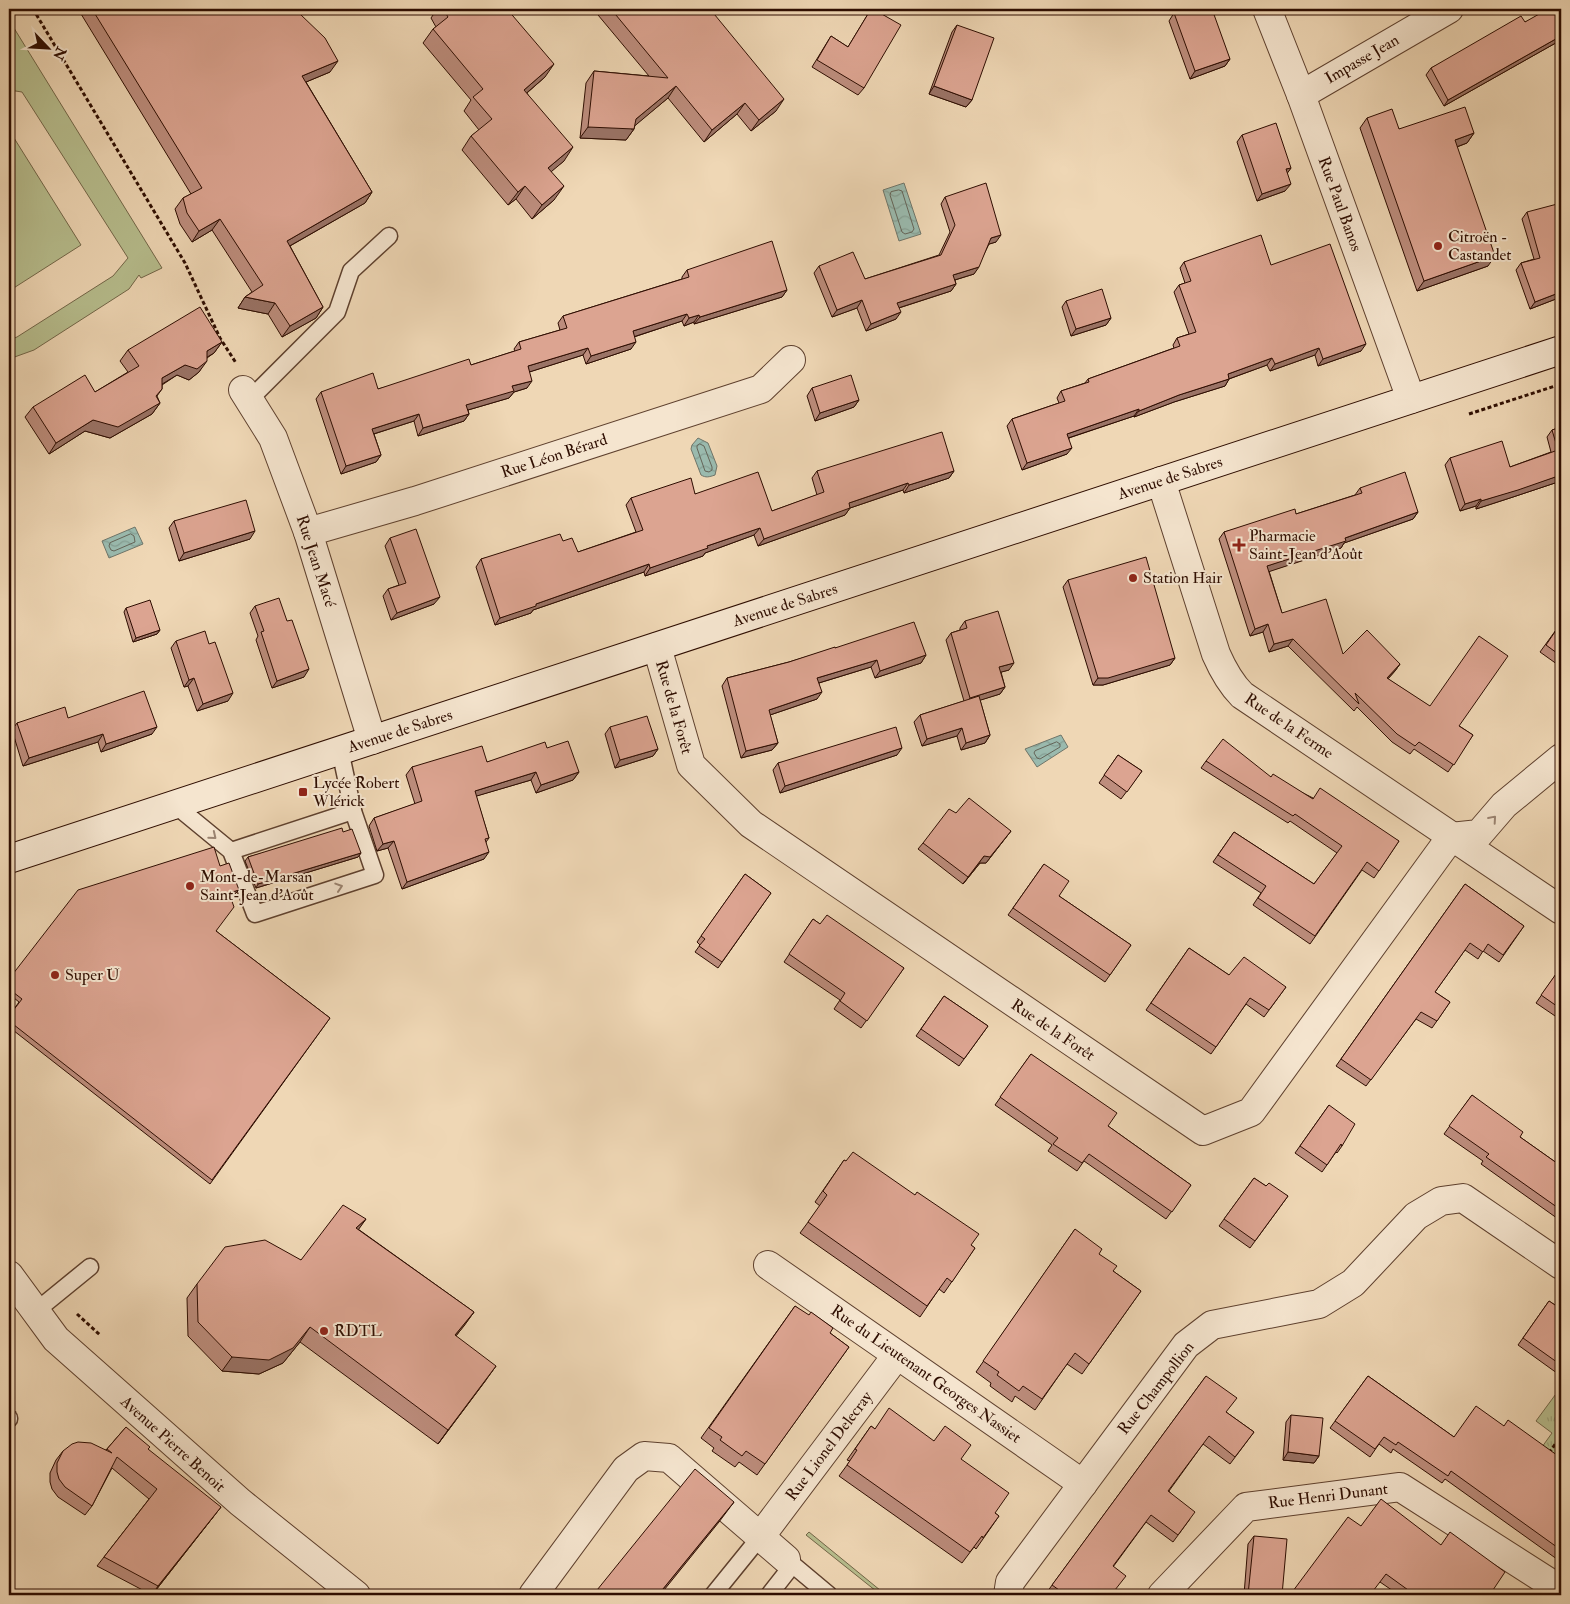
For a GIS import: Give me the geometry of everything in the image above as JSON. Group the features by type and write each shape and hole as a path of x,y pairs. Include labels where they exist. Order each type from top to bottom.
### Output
{"street":[{"name":"Rue Paul Banos","path":"1267,9 1301,95 1411,399"},
{"name":"Impasse Jean","path":"1301,95 1449,9"},
{"name":"Avenue de Sabres","path":"9,859 1561,350"},
{"name":"Rue Léon Bérard","path":"308,532 415,501 761,389 791,360"},
{"name":"Rue Jean Macé","path":"246,395 273,438 308,532 372,740"},
{"name":"Rue de la Ferme","path":"1161,481 1216,654 1233,686 1242,695 1561,910"},
{"name":"Rue de la Forêt","path":"657,647 692,764 751,824 1203,1131 1251,1112 1451,837"},
{"path":"1451,837 1480,834 1504,805 1561,758"},
{"name":"Rue Champollion","path":"1008,1595 1010,1582 1186,1345 1212,1325 1319,1304 1353,1283 1416,1216 1441,1201 1463,1198 1561,1265"},
{"name":"Rue du Lieutenant Georges Nassiet","path":"768,1265 1083,1484"},
{"name":"Avenue Pierre Benoit","path":"9,1274 56,1339 240,1502 356,1595"},
{"name":"Rue Lionel Delecray","path":"760,1538 897,1355"},
{"path":"533,1595 626,1469 644,1456 669,1458 786,1559"},
{"name":"Rue Henri Dunant","path":"1162,1595 1246,1507 1400,1487 1561,1590"}],"lane":[{"path":"246,395 337,312 350,271 389,236"},
{"path":"175,805 231,851 255,914 375,875 353,811 340,750"},
{"path":"231,851 353,811"},
{"path":"36,1310 90,1267"},
{"path":"713,1595 760,1538"},
{"path":"769,1595 787,1572 786,1559"},
{"path":"786,1559 829,1595"}],"path":[{"path":"33,9 185,263 220,338 241,372 246,395"}],"green space":[{"path":"9,20 162,268 141,278 139,275 129,289 34,350 9,359 9,340 17,337 113,276 128,258 22,92 9,90"},
{"path":"9,130 81,245 9,291"},
{"path":"1561,1387 1561,1448 1508,1522 1494,1514 1552,1433 1536,1421"},
{"path":"809,1532 886,1595 881,1595 806,1535"}],"water":[{"path":"904,183 921,234 899,241 883,190"},
{"path":"698,438 708,443 717,466 715,475 704,477 701,475 691,449"},
{"path":"135,527 143,544 109,558 102,541"},
{"path":"1061,735 1068,747 1037,767 1025,749"}],"building":[{"path":"92,9 288,9 300,14 325,38 338,61 302,76 372,192 287,241 323,307 290,326 275,303 245,297 263,285 220,219 199,231 187,213 183,198 202,188"},
{"path":"443,9 507,9 554,64 524,90 573,147 548,168 564,186 542,205 525,186 518,192 471,136 492,119 473,97 483,89 433,29 448,17"},
{"path":"611,9 710,9 784,99 759,120 745,103 712,130 676,86 636,119 634,129 588,127 594,71 668,78"},
{"path":"871,9 901,25 864,88 817,60 831,36 848,47"},
{"path":"1186,9 1212,9 1230,59 1195,71 1174,13"},
{"path":"1548,9 1561,9 1561,36 1448,100 1431,68 1521,16 1525,22"},
{"path":"957,25 994,38 972,100 934,86"},
{"path":"1465,107 1474,133 1455,140 1495,256 1424,281 1367,118 1392,109 1399,129"},
{"path":"1276,123 1291,168 1286,169 1291,184 1262,194 1242,135"},
{"path":"986,183 1001,235 991,238 979,267 953,275 956,284 897,303 901,312 871,324 862,300 837,310 819,266 853,252 865,279 941,255 955,225 945,197"},
{"path":"1561,203 1561,292 1535,302 1521,263 1540,258 1527,212"},
{"path":"1261,235 1271,265 1330,244 1366,344 1323,359 1319,348 1275,364 1272,358 1228,374 1229,379 1067,434 1072,448 1027,463 1012,419 1065,401 1061,391 1089,382 1088,379 1180,346 1177,338 1196,332 1179,285 1191,281 1184,262"},
{"path":"772,241 787,290 700,317 699,315 689,318 687,314 633,331 636,342 591,356 588,348 528,366 532,381 512,386 514,391 466,405 469,414 423,428 419,414 372,429 381,455 346,466 321,392 373,373 378,389 469,359 471,365 521,349 519,342 567,328 563,316 689,277 687,270"},
{"path":"1102,289 1111,318 1076,329 1066,301"},
{"path":"200,307 222,342 207,351 207,361 197,369 185,365 162,378 162,389 156,396 160,403 118,427 93,420 56,443 33,407 85,375 95,392 139,366 128,350"},
{"path":"851,375 859,400 820,413 812,388"},
{"path":"1561,427 1561,475 1518,490 1465,504 1450,458 1502,441 1510,467 1558,450 1552,430"},
{"path":"942,432 954,471 909,485 908,483 849,503 850,508 764,539 760,528 650,568 649,564 500,618 481,559 560,534 563,541 572,538 578,552 643,530 631,498 691,478 695,494 758,472 772,511 824,492 817,471"},
{"path":"1405,472 1418,512 1345,538 1346,541 1267,566 1282,613 1326,599 1343,654 1367,630 1400,664 1387,678 1430,706 1479,636 1508,656 1459,726 1473,735 1454,765 1419,742 1415,746 1397,734 1355,693 1359,704 1293,639 1274,644 1268,624 1255,629 1224,532 1295,509 1296,514 1362,493 1360,488"},
{"path":"246,500 255,531 184,553 174,521"},
{"path":"416,529 440,597 397,613 388,589 406,583 390,538"},
{"path":"1146,557 1175,658 1108,678 1098,678 1068,580"},
{"path":"279,598 287,621 292,620 309,669 277,681 261,632 264,631 255,606"},
{"path":"150,600 160,630 136,638 126,608"},
{"path":"998,611 1014,663 999,667 1005,687 970,698 951,633 967,628 965,621"},
{"path":"914,622 926,655 880,671 877,660 817,678 822,692 769,710 778,743 746,751 727,678 789,662"},
{"path":"1561,623 1561,656 1546,645"},
{"path":"205,631 209,644 215,642 233,693 203,704 194,678 189,680 176,641"},
{"path":"144,691 157,727 106,744 103,734 29,758 17,723 65,707 68,718"},
{"path":"979,696 990,735 966,743 962,728 927,739 920,715"},
{"path":"647,716 658,749 620,760 610,727"},
{"path":"896,727 902,748 785,786 778,763"},
{"path":"1223,739 1271,777 1273,774 1313,799 1320,788 1399,841 1379,871 1367,862 1315,936 1258,898 1266,886 1218,855 1234,832 1314,884 1342,846 1295,814 1293,816 1206,761"},
{"path":"568,741 579,772 541,785 536,772 475,791 489,838 485,839 489,852 407,882 394,841 383,844 374,818 422,801 412,767 482,746 487,762 545,742 547,748"},
{"path":"1118,755 1142,771 1127,792 1104,775"},
{"path":"969,798 1011,831 990,857 984,856 968,877 923,843 949,809 956,813"},
{"path":"342,828 343,832 352,829 361,853 258,884 248,857"},
{"path":"214,847 220,866 229,863 239,890 229,893 234,907 216,931 330,1018 212,1180 9,1021 9,1016 22,999 9,989 9,979 78,890"},
{"path":"1044,864 1069,881 1059,896 1131,945 1110,975 1013,908"},
{"path":"745,874 771,893 722,962 699,946 705,939 701,936"},
{"path":"1465,884 1524,926 1503,955 1488,944 1483,952 1470,943 1435,992 1450,1002 1437,1021 1421,1012 1371,1080 1341,1059"},
{"path":"827,915 904,968 867,1021 840,1001 845,993 789,954 813,919 820,924"},
{"path":"1189,948 1229,975 1244,957 1286,987 1269,1010 1250,998 1216,1047 1151,1003"},
{"path":"1561,967 1561,1009 1541,995"},
{"path":"944,996 988,1026 964,1059 921,1029"},
{"path":"1031,1054 1117,1113 1108,1126 1191,1185 1172,1212 1089,1154 1082,1163 1053,1144 1058,1138 1000,1097"},
{"path":"1472,1095 1523,1132 1520,1137 1561,1166 1561,1210 1486,1157 1489,1154 1449,1126"},
{"path":"1329,1105 1355,1124 1342,1146 1341,1144 1327,1165 1300,1146"},
{"path":"853,1152 915,1195 917,1192 979,1234 971,1245 975,1248 952,1282 947,1278 927,1306 808,1222 827,1195 823,1191 844,1160 846,1161"},
{"path":"1254,1178 1266,1186 1269,1183 1288,1196 1255,1241 1224,1219"},
{"name":"RDTL","path":"343,1205 366,1219 356,1228 474,1312 455,1335 496,1366 448,1430 310,1327 293,1348 269,1360 232,1357 198,1322 197,1284 225,1247 265,1240 301,1260"},
{"path":"1075,1229 1102,1249 1099,1254 1117,1266 1113,1271 1141,1291 1089,1364 1075,1353 1042,1399 1023,1386 1019,1391 997,1375 999,1372 983,1361"},
{"path":"1549,1301 1561,1309 1561,1365 1523,1338"},
{"path":"795,1306 809,1315 811,1312 833,1328 830,1333 849,1347 765,1464 746,1451 742,1456 720,1440 722,1437 709,1428"},
{"path":"1206,1376 1237,1398 1226,1412 1254,1432 1235,1457 1209,1436 1168,1491 1195,1512 1178,1535 1151,1515 1113,1566 1126,1576 1111,1595 1097,1595 1094,1592 1092,1595 1066,1595 1052,1585"},
{"path":"1368,1376 1454,1437 1476,1406 1504,1426 1508,1420 1561,1458 1561,1550 1451,1471 1448,1476 1398,1442 1396,1445 1384,1437 1375,1449 1335,1421"},
{"path":"889,1408 934,1441 945,1426 971,1445 961,1459 1009,1493 995,1513 999,1516 970,1552 847,1465 857,1450 855,1449 871,1426 875,1429"},
{"path":"1291,1415 1323,1418 1319,1456 1288,1452"},
{"path":"126,1427 150,1447 148,1449 221,1507 158,1586 104,1557 157,1489 117,1457 92,1506 65,1487 59,1479 57,1472 57,1463 63,1451 72,1444 78,1442 91,1443 112,1453 107,1449"},
{"path":"695,1469 734,1502 658,1595 593,1595"},
{"path":"1381,1499 1441,1545 1450,1532 1505,1572 1493,1590 1501,1595 1415,1595 1386,1574 1370,1595 1290,1595 1348,1517 1361,1526"},
{"path":"1254,1536 1287,1539 1282,1595 1248,1595"}],"place":[{"name":"Citroën - Castandet","path":"1438,246"},
{"name":"Pharmacie Saint-Jean d'Août","path":"1239,545"},
{"name":"Station Hair","path":"1133,578"},
{"name":"Lycée Robert Wlérick","path":"303,792"},
{"name":"Mont-de-Marsan Saint-Jean d'Août","path":"190,886"},
{"name":"Super U","path":"55,975"},
{"name":"RDTL","path":"324,1331"}]}
